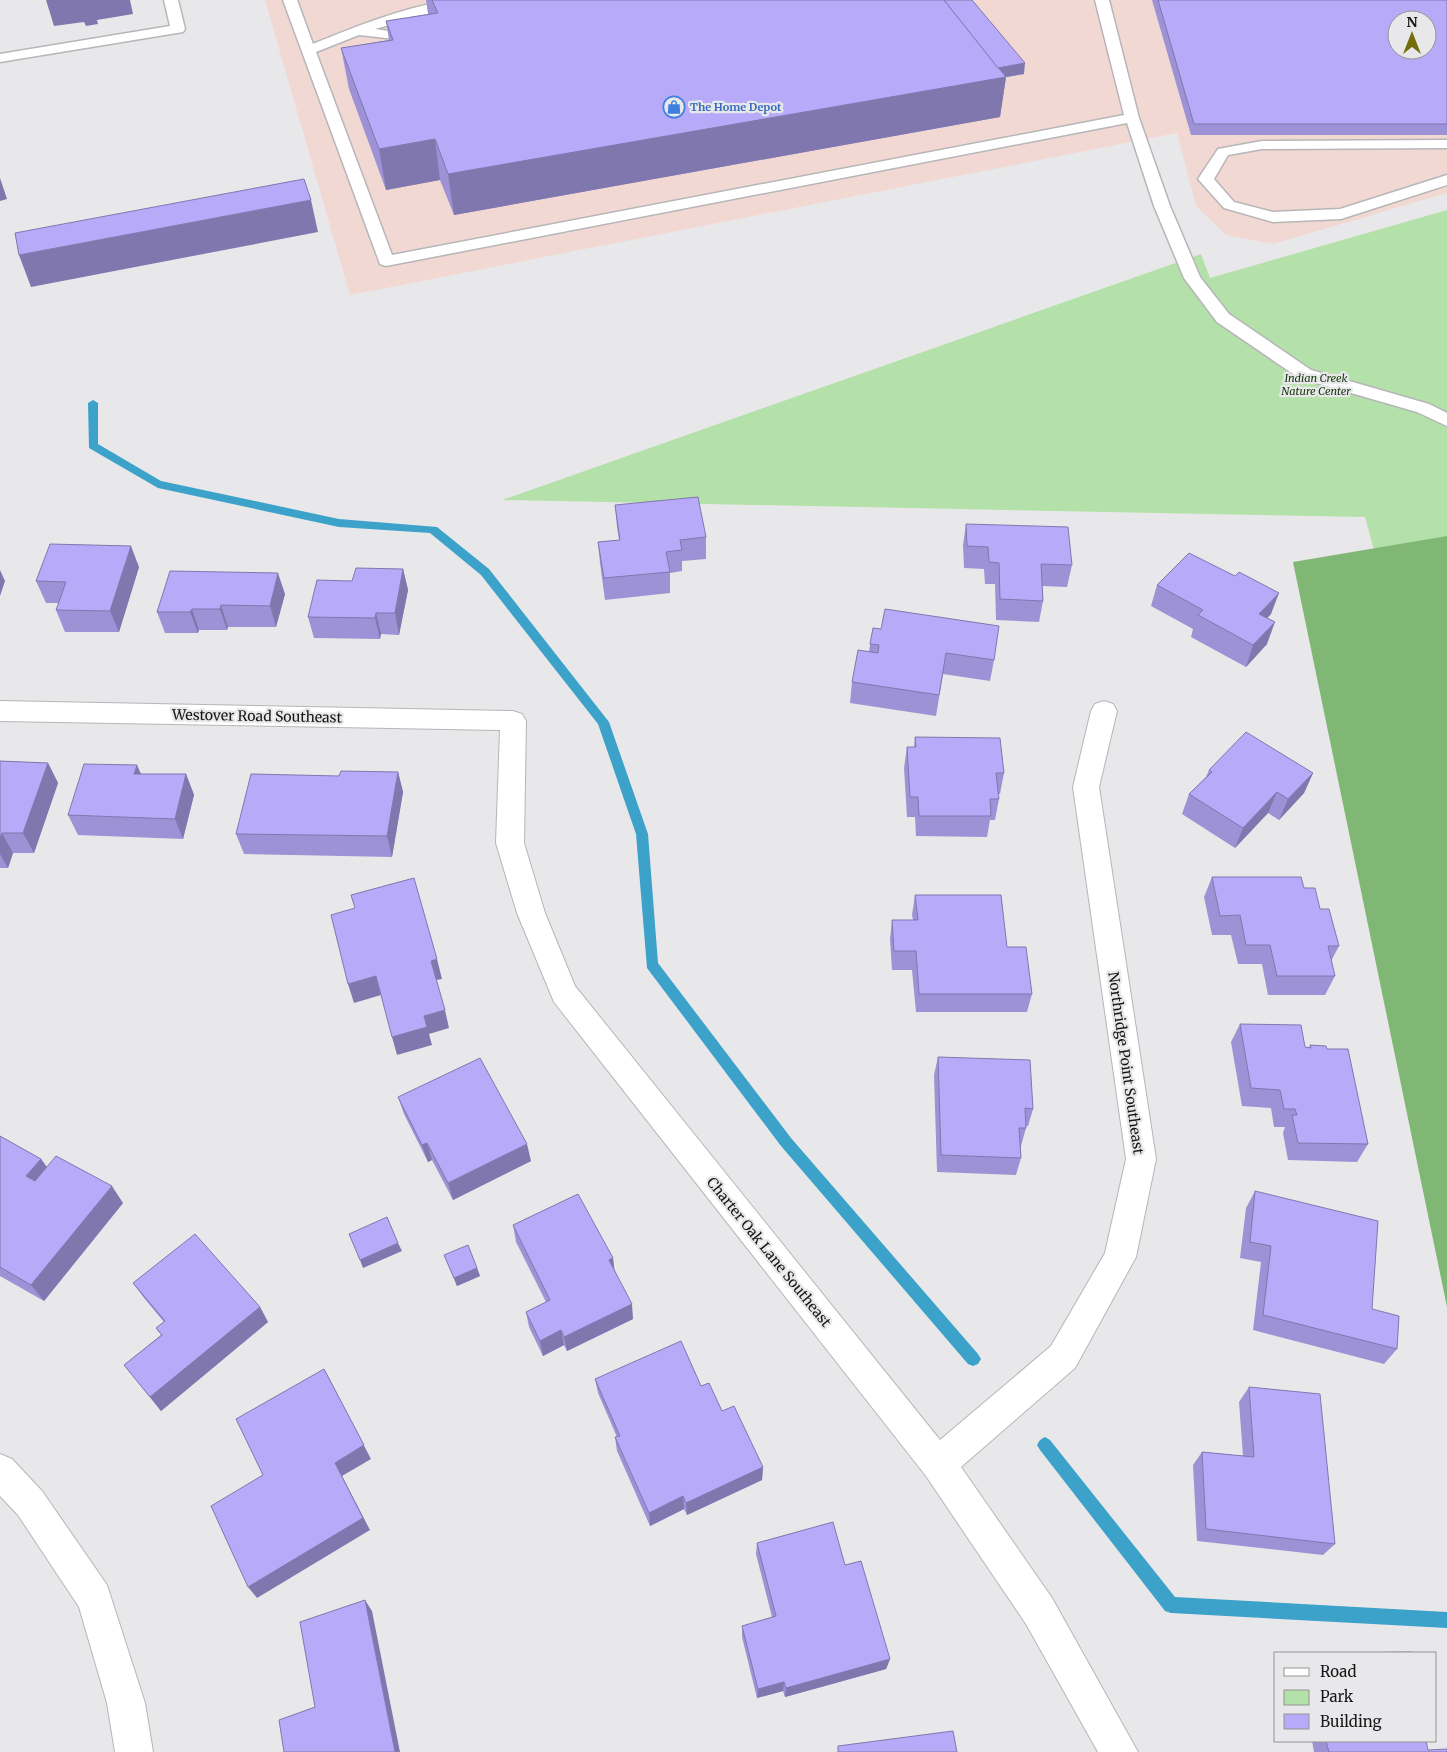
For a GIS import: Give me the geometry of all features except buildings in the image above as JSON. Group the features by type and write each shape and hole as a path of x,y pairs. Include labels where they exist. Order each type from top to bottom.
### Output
{"street":[{"name":"Westover Road Southeast","path":"0,711 513,721"},
{"name":"Northridge Point Southeast","path":"938,1464 1063,1357 1120,1257 1141,1159 1086,787 1104,711"},
{"name":"Charter Oak Lane Southeast","path":"513,721 510,843 531,913 564,994 938,1464 1039,1611 1119,1752"},
{"path":"0,1471 30,1503 94,1598 126,1702 134,1752"}],"lane":[{"path":"0,58 178,29 171,0"},
{"path":"290,0 310,50 386,261 1132,118"},
{"path":"310,50 356,31 399,17 454,3 480,0"},
{"path":"1102,0 1132,118 1162,206 1192,278 1223,318 1305,374 1423,408 1447,420"},
{"path":"356,31 418,39 427,38"},
{"path":"1447,144 1262,144 1223,152 1206,179 1229,205 1274,217 1341,214 1447,180"}],"shaded area":[{"path":"265,0 1447,0 1447,193 1273,244 1226,235 1196,206 1177,133 350,295"}],"green space":[{"name":"Indian Creek Nature Center","path":"1447,210 1447,818 1365,517 502,500 1201,254 1210,278"},
{"path":"1447,536 1447,1307 1293,562"}],"waterway":[{"path":"93,403 93,446 158,484 339,523 433,530 485,572 603,722 642,834 652,964 786,1142 973,1359"},
{"path":"1045,1445 1171,1605 1447,1620"}],"place":[{"name":"The Home Depot","path":"674,107"}]}
